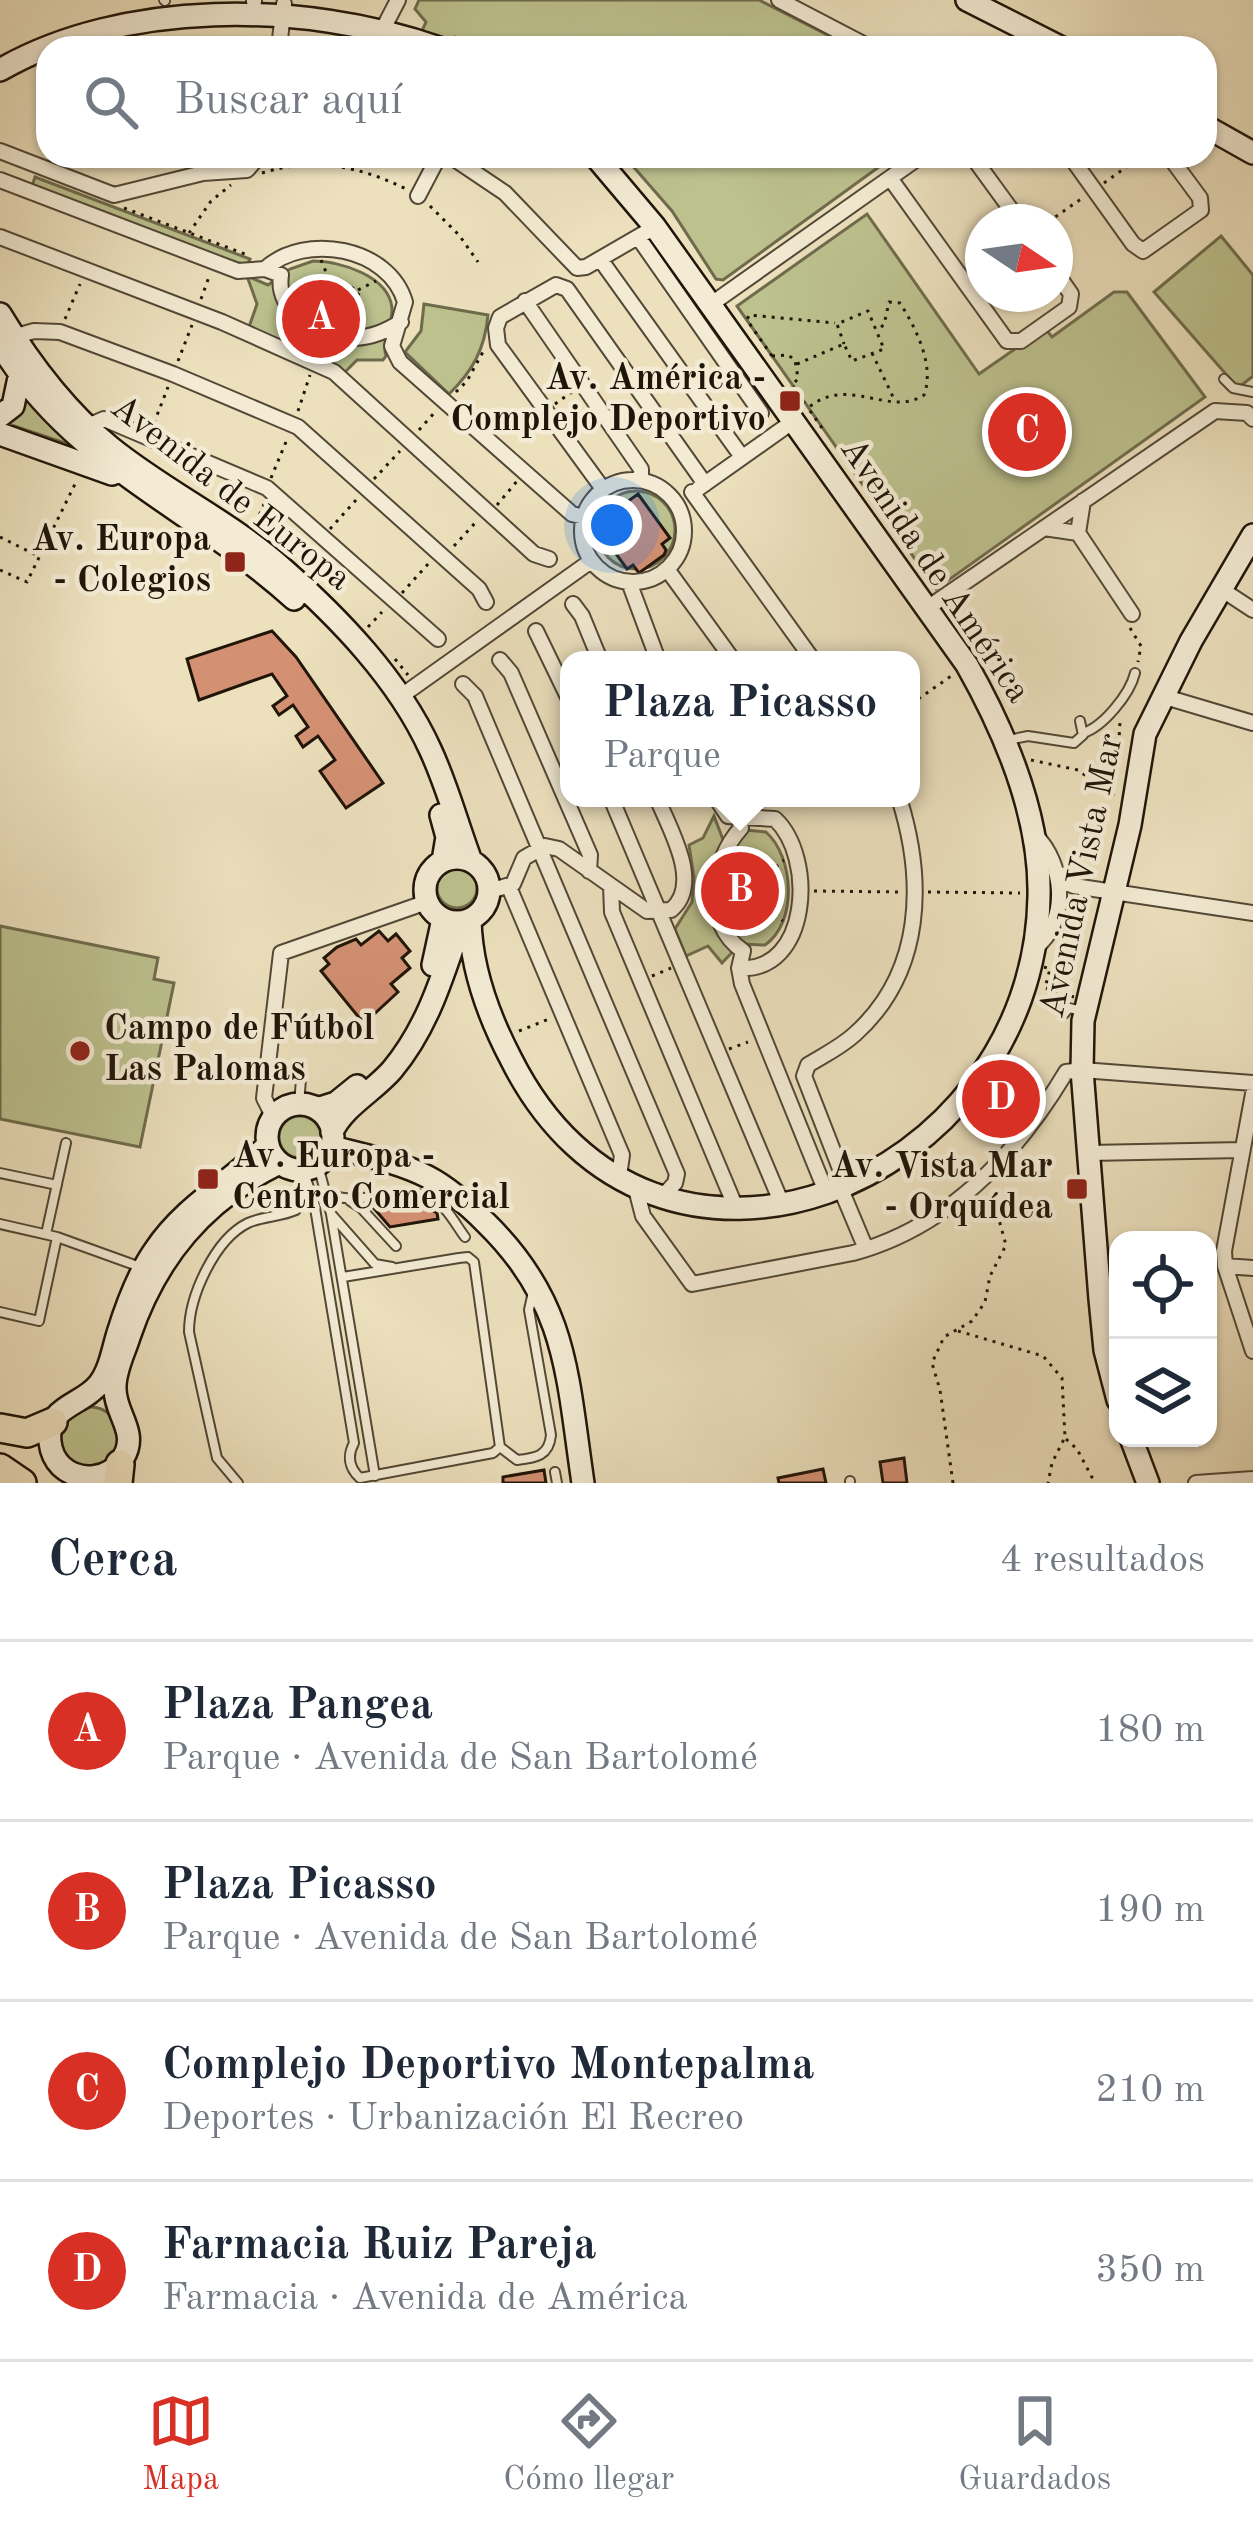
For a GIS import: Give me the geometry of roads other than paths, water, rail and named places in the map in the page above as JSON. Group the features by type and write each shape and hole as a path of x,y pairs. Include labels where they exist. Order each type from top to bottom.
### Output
{"highway":[{"path":"0,1428 27,1433 52,1421"},
{"path":"0,1468 22,1483"}],"street":[{"path":"384,27 398,0"},
{"path":"778,0 848,36"},
{"path":"967,0 1038,36"},
{"path":"48,36 124,6 254,1 338,13 408,36"},
{"path":"280,36 284,4"},
{"path":"0,70 36,43"},
{"path":"1217,133 1253,153"},
{"path":"0,151 36,164"},
{"path":"47,168 114,195 203,173 249,168"},
{"path":"418,196 433,168"},
{"path":"467,168 505,194 572,266 581,268 646,232 778,399"},
{"name":"Avenida de América","path":"458,921 501,1039 530,1093 579,1149 662,1197 701,1207 782,1204 838,1188 910,1152 964,1101 1004,1042 1033,956 1040,893 1032,831 1009,748 967,665 803,422 778,399 710,305 646,232 603,168"},
{"path":"710,305 905,168"},
{"path":"981,168 1007,204"},
{"path":"1079,168 1133,244 1144,251 1202,210 1200,198 1178,168"},
{"path":"890,178 965,282"},
{"path":"0,180 238,271 265,269 281,275 280,292 289,309 324,332 356,338 384,332 401,322"},
{"path":"0,237 196,312 334,372 489,514 535,554 549,560"},
{"path":"265,269 290,252 316,248 352,254 389,274 405,302 393,352 408,372 572,514 584,517"},
{"path":"600,259 742,457"},
{"path":"603,489 544,411 495,334 500,317 556,285 567,289 807,651"},
{"path":"525,302 641,469 641,480"},
{"path":"986,312 1007,341 1021,341 1060,312"},
{"name":"Avenida de Europa","path":"0,314 20,373 44,404 124,477 266,573 319,620 370,679 422,760 447,837 443,861"},
{"path":"7,340 34,331 60,332 292,424 479,589 486,602"},
{"name":"Avenida de Europa","path":"7,340 109,446 280,566 355,640 400,697 430,749 471,861"},
{"path":"0,416 13,406 20,373"},
{"path":"926,609 1215,411 1247,413 1253,419"},
{"path":"88,426 104,419 267,488 438,639"},
{"path":"699,488 660,487 641,480 621,481 603,489 584,517 583,543 591,561 606,575 629,582 645,581 667,569 681,549 699,488 803,422"},
{"path":"0,434 124,477"},
{"path":"660,487 680,509 684,529"},
{"path":"1083,501 1078,533 1132,614"},
{"path":"1044,528 1078,533"},
{"name":"Avenida Vista Mar","path":"1109,1365 1079,1009 1113,893 1145,734 1253,535"},
{"path":"400,697 591,561"},
{"path":"667,569 726,651"},
{"path":"629,582 655,651"},
{"path":"1221,589 1253,610"},
{"path":"573,604 596,651"},
{"path":"536,631 560,680"},
{"path":"500,660 511,673 560,786"},
{"path":"463,684 475,696 677,1174 662,1197"},
{"path":"1162,696 1253,724"},
{"path":"569,807 590,855 589,871"},
{"path":"615,807 782,1204"},
{"path":"274,1118 282,1109 336,1103 379,1065 399,1039 458,921 484,908 524,858 538,848 559,850 647,911 659,913 677,905 684,879 680,852 661,807"},
{"path":"722,807 728,816 775,819 786,830 796,850 802,890 793,929 770,961 739,968"},
{"path":"838,1188 804,1076 808,1065 866,1023 904,962 917,892 902,807"},
{"path":"739,818 741,828 722,855 716,888 720,923 743,951 742,984 866,1249"},
{"path":"1032,831 1048,850 1062,881 1075,886 1253,913"},
{"path":"427,902 429,874 443,861 471,861 499,889 622,1155 643,1216 692,1284 866,1249 915,1229 982,1180 1028,1132 1066,1072 1253,1084"},
{"path":"1033,956 1054,922 1057,872"},
{"path":"611,886 611,912 736,1208"},
{"path":"1058,899 1075,886"},
{"path":"427,902 458,921"},
{"path":"427,902 281,953 264,1098 274,1118 273,1154 254,1175 205,1212 164,1259 138,1312 116,1376 115,1390 129,1439 119,1473 73,1478 50,1448 52,1421 99,1384 144,1269 179,1219 273,1154 428,1177 497,1233 535,1282 562,1346 583,1483"},
{"path":"319,1160 340,1119 408,1049 430,1011 458,921"},
{"path":"447,963 465,959 478,972"},
{"path":"1252,1101 1232,1196 1225,1266 1253,1352"},
{"path":"308,1107 324,1115 319,1160"},
{"path":"1090,1153 1242,1150"},
{"path":"1225,1266 1253,1268"},
{"path":"79,1399 102,1400 122,1414"},
{"path":"1134,1447 1148,1483"},
{"path":"1196,1483 1253,1479"}],"lane":[{"path":"1223,380 1233,388 1253,392"},
{"path":"1009,748 1028,736 1070,744 1101,724 1127,697 1136,674"},
{"path":"1080,721 1083,734"},
{"path":"266,1073 302,1079 308,1107"},
{"path":"0,1312 39,1321 66,1143"},
{"path":"319,1160 375,1475"},
{"path":"319,1160 332,1309 354,1443 350,1458 361,1481 493,1453 500,1447"},
{"path":"238,1483 218,1458 189,1314 203,1275 228,1241 247,1224 296,1210 319,1160"},
{"path":"0,1173 57,1185"},
{"path":"322,1190 361,1208 395,1246"},
{"path":"341,1199 403,1192 432,1199 465,1237"},
{"path":"331,1214 375,1264 400,1268"},
{"path":"0,1224 52,1235 144,1269"},
{"path":"343,1276 468,1257 474,1262 500,1447 518,1460 538,1457 550,1442 529,1310 535,1282"},
{"path":"332,1309 348,1306"},
{"path":"347,1398 362,1395"},
{"path":"555,1472 557,1483"}],"place":[{"name":"Plaza Pangea","path":"321,319"},
{"name":"Av. América - Complejo Deportivo","path":"790,401"},
{"name":"Complejo Deportivo Montepalma","path":"1027,432"},
{"name":"Av. Europa - Colegios","path":"235,562"},
{"name":"Plaza Picasso","path":"740,891"},
{"name":"Campo de Fútbol Las Palomas","path":"80,1051"},
{"name":"Farmacia Ruiz Pareja","path":"1001,1099"},
{"name":"Av. Europa - Centro Comercial","path":"208,1179"},
{"name":"Av. Vista Mar - Orquídea","path":"1077,1189"}]}
